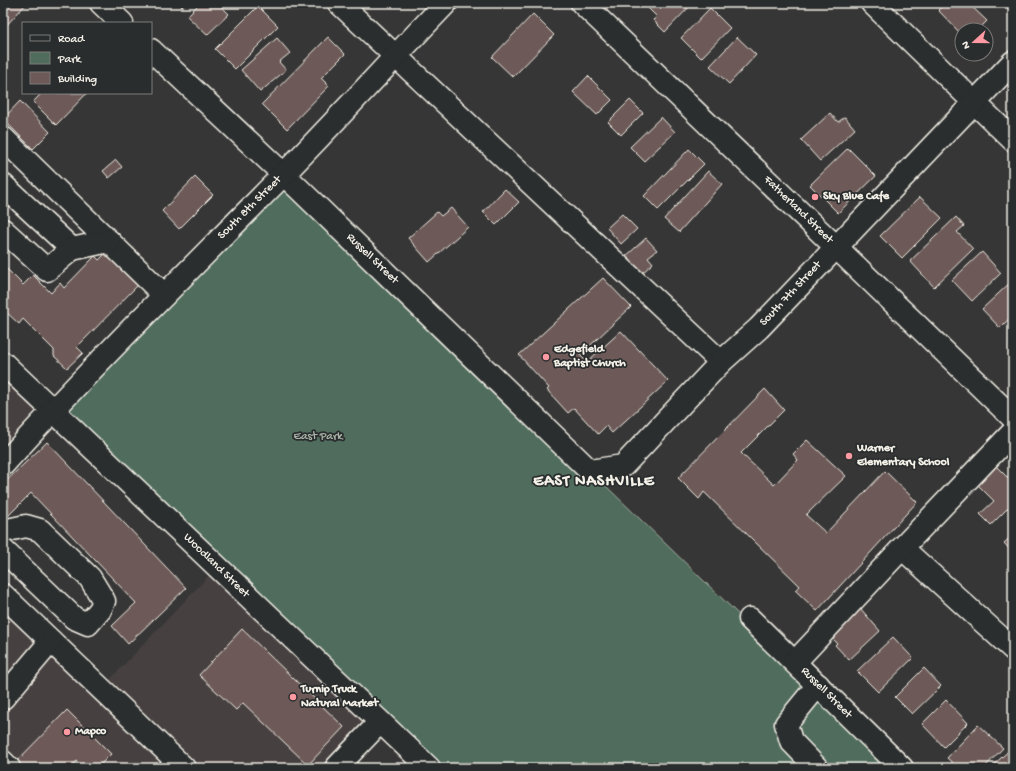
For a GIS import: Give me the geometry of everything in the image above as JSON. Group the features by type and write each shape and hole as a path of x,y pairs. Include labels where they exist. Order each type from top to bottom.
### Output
{"street":[{"path":"101,3 121,22"},
{"path":"339,3 721,362"},
{"name":"South 8th Street","path":"3,465 52,410 284,174 446,3"},
{"name":"Fatherland Street","path":"582,3 1013,418"},
{"path":"872,3 1013,140"},
{"name":"Russell Street","path":"152,51 284,174 590,471"},
{"name":"South 7th Street","path":"590,471 623,466 721,362 759,328 1013,62"},
{"path":"3,138 164,295"},
{"path":"3,185 72,249"},
{"path":"3,230 47,270 72,249 109,241"},
{"name":"Woodland Street","path":"3,363 429,768"},
{"path":"795,662 1013,432"},
{"path":"3,532 26,526 40,530 90,578 104,601 100,610 88,624 74,618 3,550"},
{"path":"902,548 1013,649"},
{"path":"3,595 184,768"},
{"name":"Russell Street","path":"750,619 902,768"},
{"path":"3,698 51,641"},
{"path":"817,768 790,741 786,724 818,685"},
{"path":"336,768 380,722"},
{"path":"3,762 9,768"}],"shaded area":[{"path":"3,363 52,410 3,465"},
{"path":"217,567 380,722 336,768 3,768 3,596 101,689"}],"green space":[{"name":"East Park","path":"284,174 897,768 425,768 52,410"}],"building":[{"path":"3,3 27,3 3,29"},
{"path":"178,3 186,3 182,7"},
{"path":"200,3 218,3 229,14 207,35 187,16"},
{"path":"649,3 693,3 665,32 653,20 657,17 646,6"},
{"path":"945,3 968,3 987,21 954,22 954,27 938,10"},
{"path":"258,6 278,26 235,69 215,49"},
{"path":"710,8 730,28 701,58 681,38"},
{"path":"533,14 554,35 513,77 492,57"},
{"path":"328,37 345,54 321,78 329,86 287,129 262,104"},
{"path":"737,37 756,55 729,84 710,66"},
{"path":"277,38 290,53 279,62 286,70 260,92 241,70"},
{"path":"588,76 612,100 597,115 573,92"},
{"path":"41,94 86,94 56,125 33,102"},
{"path":"630,100 643,113 621,135 608,122"},
{"path":"20,101 50,132 33,149 3,119"},
{"path":"830,113 838,122 845,117 855,129 820,161 801,140"},
{"path":"661,117 675,132 644,161 630,147"},
{"path":"848,148 876,176 838,213 810,185"},
{"path":"689,149 704,164 658,210 644,196"},
{"path":"116,160 122,167 109,178 103,171"},
{"path":"708,171 722,184 679,232 664,219"},
{"path":"195,177 213,195 179,229 162,211"},
{"path":"505,189 519,202 496,225 483,212"},
{"path":"920,197 942,218 902,258 880,236"},
{"path":"451,208 468,227 429,262 408,238 437,212 441,216"},
{"path":"622,214 637,229 621,244 607,228"},
{"path":"956,217 964,226 957,232 973,249 934,287 910,261"},
{"path":"646,238 657,250 648,257 653,263 639,276 624,258"},
{"path":"107,252 139,284 77,347 83,353 67,368 54,356 54,350 23,319 19,324 3,309 3,265 23,285 33,275 51,293 60,283 64,288 95,256 99,260"},
{"path":"982,252 1001,273 972,301 952,280"},
{"path":"603,278 631,307 580,355 587,362 621,331 668,381 612,433 606,426 598,434 574,408 568,413 547,390 549,388 519,355"},
{"path":"1013,280 1013,315 1000,328 982,309"},
{"path":"765,389 784,410 741,453 774,485 798,460 793,454 807,440 846,476 806,515 826,533 885,471 917,502 817,611 795,590 800,586 704,492 699,499 678,478"},
{"path":"47,442 186,588 128,644 112,626 136,603 31,493 3,521 3,484"},
{"path":"995,465 1013,483 1013,503 991,525 980,514 994,501 976,483"},
{"path":"1013,535 1013,553 1004,543"},
{"path":"860,608 880,631 849,660 835,645 837,643 830,636"},
{"path":"242,629 344,727 308,765 243,703 236,710 199,675"},
{"path":"893,637 913,658 878,692 857,671"},
{"path":"924,668 941,686 912,714 895,697"},
{"path":"946,700 968,723 944,747 922,724"},
{"name":"Mapco","path":"67,710 111,754 97,768 84,768 77,761 69,768 10,768"},
{"path":"978,725 1003,748 984,768 958,768 947,758"},
{"path":"1013,747 1013,768 990,768"}],"place":[{"name":"Sky Blue Cafe","path":"815,197"},
{"name":"Edgefield Baptist Church","path":"546,357"},
{"name":"Warner Elementary School","path":"849,456"},
{"name":"Turnip Truck Natural Market","path":"293,697"},
{"name":"Mapco","path":"67,732"}],"district":[{"name":"EAST NASHVILLE","path":"594,482"}]}
